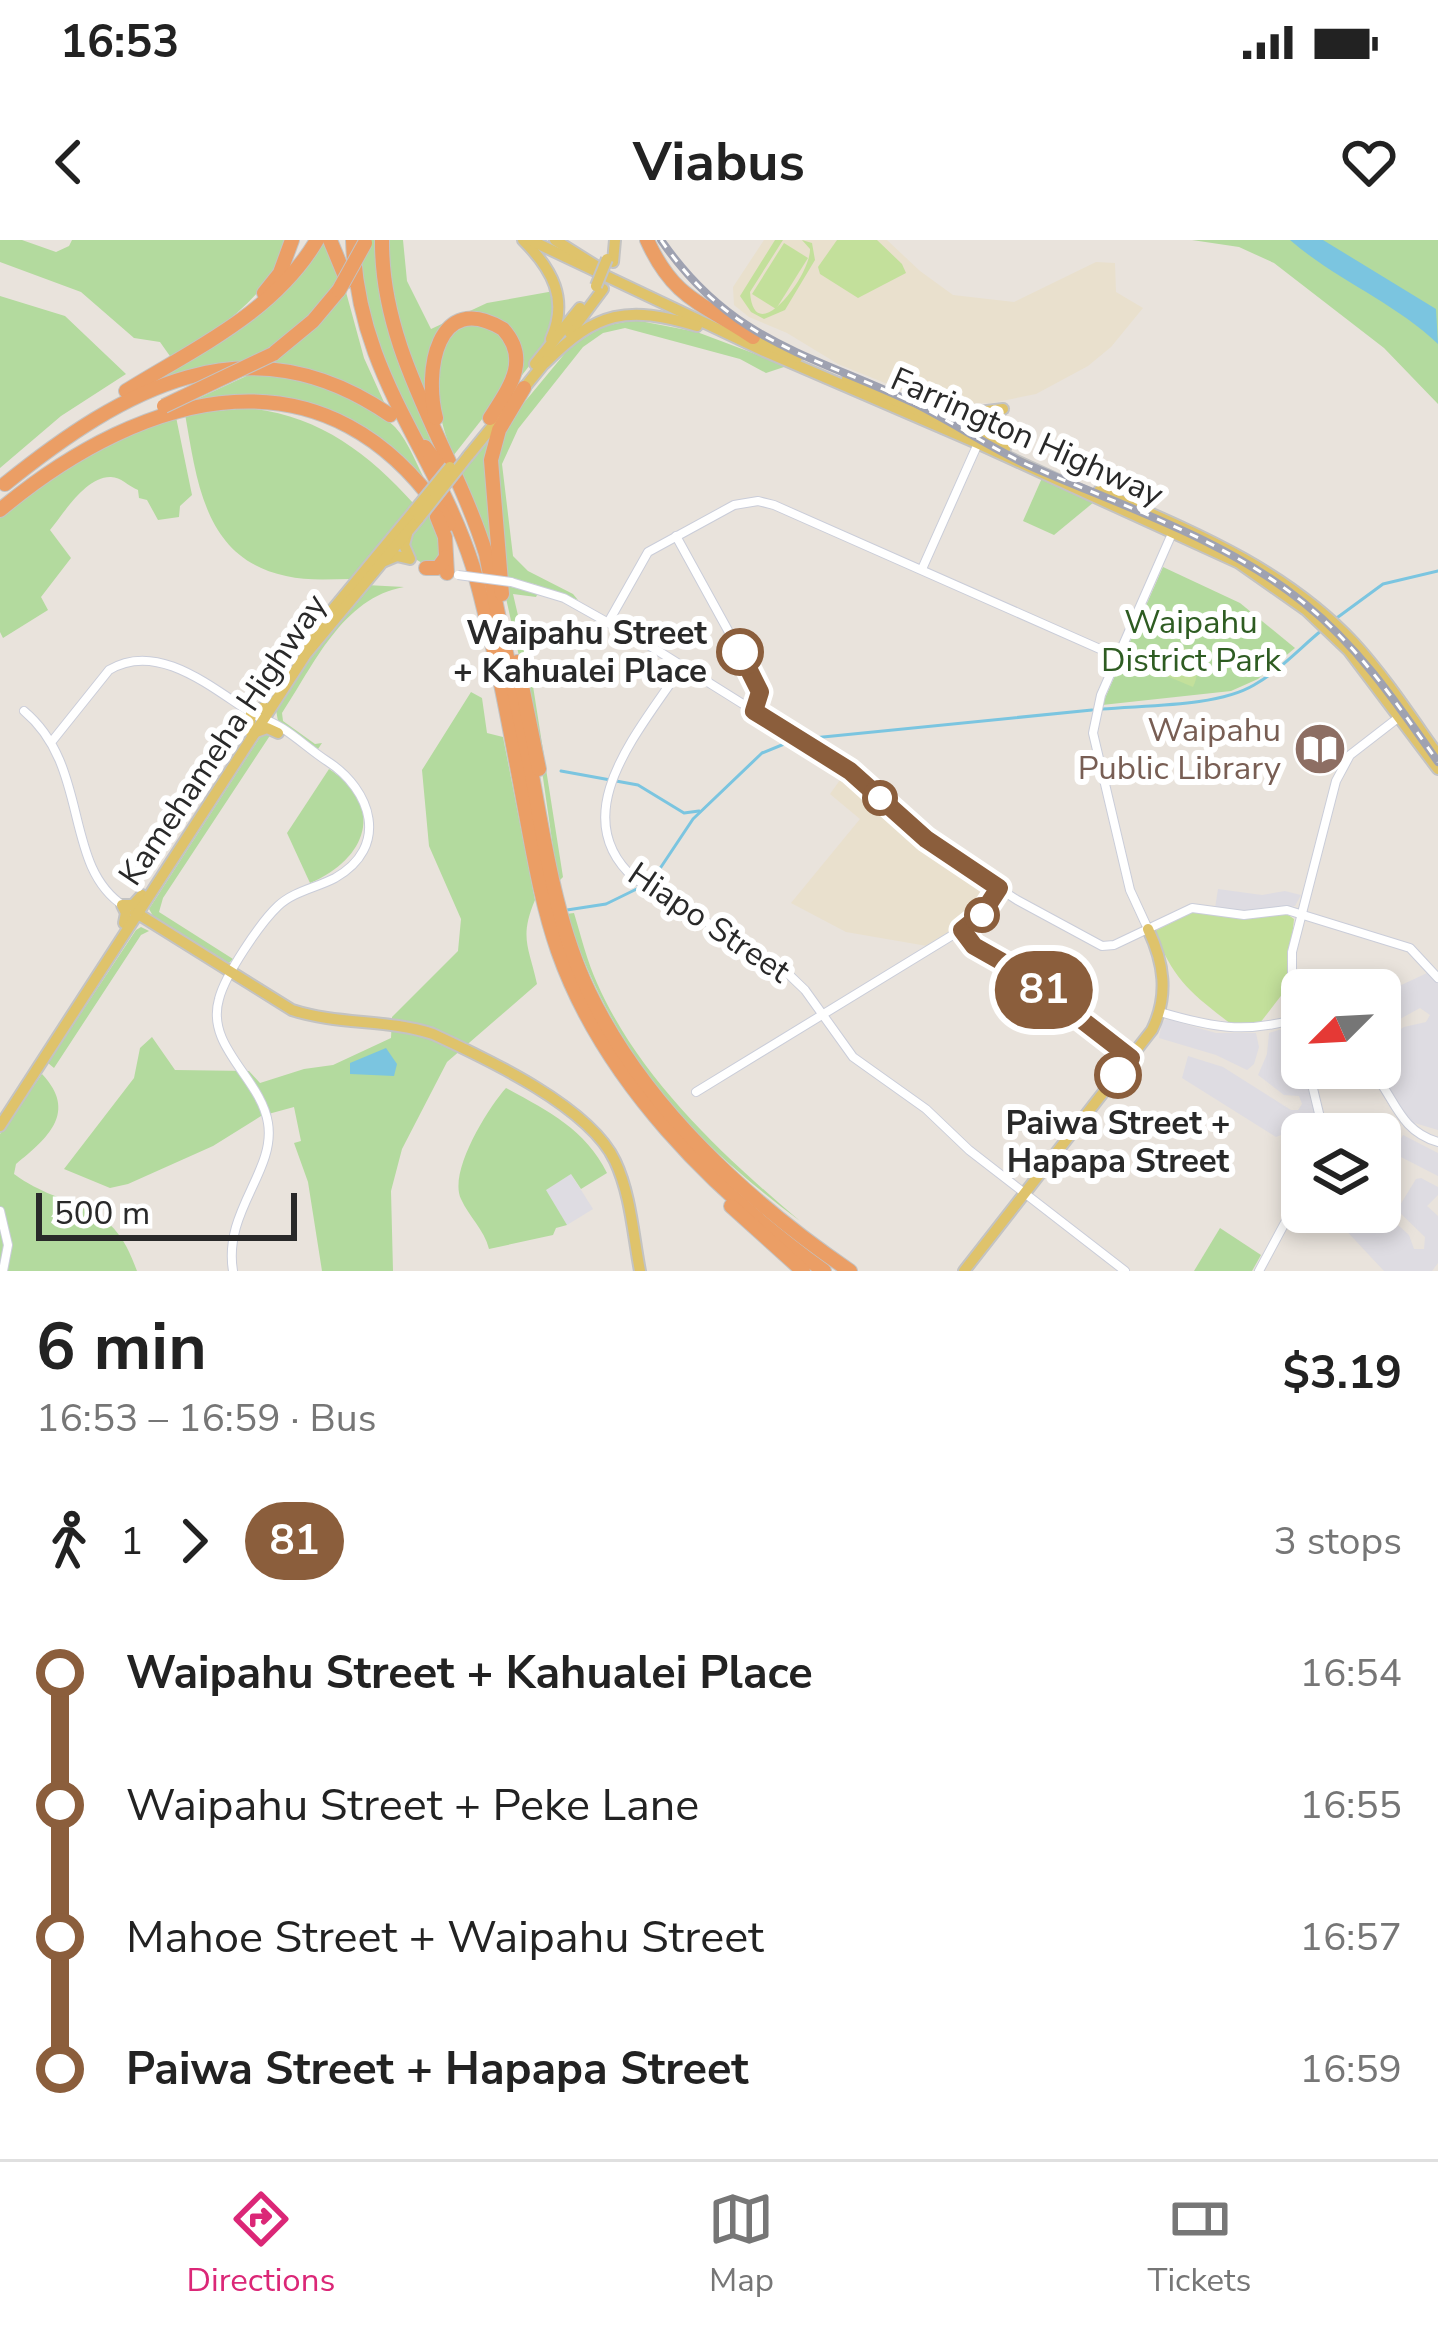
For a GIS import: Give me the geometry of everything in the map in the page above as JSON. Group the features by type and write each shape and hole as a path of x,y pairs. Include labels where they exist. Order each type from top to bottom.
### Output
{"highway":[{"path":"219,332 274,281 292,240"},
{"path":"2,491 83,424 276,293 317,240"},
{"path":"330,240 344,268 378,376 454,515 473,567 549,897 588,1020 623,1074 724,1198 802,1271"},
{"path":"382,240 393,330 476,521 544,873"},
{"path":"646,240 671,284 753,337"},
{"path":"361,241 358,293 368,334 410,436"},
{"path":"0,510 92,446 273,354 313,321 339,290 361,241"},
{"path":"455,475 434,411 430,373 442,335 464,321 483,320 497,326 517,353 515,377 490,418"},
{"path":"149,383 233,368 273,369 352,392 390,415"},
{"path":"524,388 499,430 491,470 501,589 533,729 544,873"},
{"path":"2,491 62,454 165,409 214,402 292,407 339,423 389,454 430,496 455,536 475,588 544,873"},
{"path":"292,407 326,420 401,471 438,519 451,568 426,568"},
{"path":"424,447 469,515 492,585"},
{"path":"556,923 613,1035 640,1075 700,1144 762,1203 850,1271"},
{"path":"670,1133 739,1201 824,1271"},
{"path":"700,1144 771,1205 860,1271"}],"main road":[{"name":"Farrington Highway","path":"527,240 764,351 964,437 975,448"},
{"path":"527,240 550,272 559,304 555,329 529,372"},
{"name":"Farrington Highway","path":"544,240 607,264 753,337 936,417 975,448 997,449 1174,528 1239,563 1326,620 1438,754"},
{"path":"555,240 607,264"},
{"path":"529,372 600,287 612,240"},
{"name":"Kamehameha Highway","path":"262,722 352,591 545,363 600,287"},
{"path":"545,363 589,325 634,313 675,319 764,351"},
{"name":"Kamehameha Highway","path":"466,453 529,372"},
{"path":"936,417 1003,409"},
{"path":"989,422 997,449"},
{"path":"381,557 403,531"},
{"path":"403,531 410,559"},
{"path":"381,557 410,559"},
{"name":"Kamehameha Highway","path":"0,1126 133,911 262,722 312,633 352,591"},
{"name":"Farrington Highway","path":"1404,713 1438,770"},
{"path":"146,896 146,912 153,925"},
{"path":"133,911 301,1020 424,1037 566,1114 589,1134 608,1161 637,1271"},
{"path":"125,928 153,925"},
{"name":"Kamehameha Highway","path":"0,1114 125,928"},
{"path":"967,1271 1152,1030 1160,1012 1162,967 1148,929"}],"street":[{"path":"922,569 975,448"},
{"path":"609,621 643,556 734,506 767,502 1118,657"},
{"path":"1148,929 1130,890 1095,756 1096,709 1174,528"},
{"path":"676,536 758,685 760,696 754,711"},
{"path":"395,546 426,568"},
{"path":"451,568 564,598 609,621 850,771 932,844 1104,947 1194,907 1244,915 1282,910 1410,948 1436,973"},
{"path":"52,740 109,670 122,664 177,666 346,773 363,795 369,821 365,842 346,871 286,899 273,911 231,975 217,1007 218,1029 259,1098 269,1129 266,1150 232,1231 232,1271"},
{"name":"Hiapo Street","path":"682,666 612,778 603,812 606,837 619,863 645,885 781,967 805,990 853,1057 926,1109 963,1145 1125,1271"},
{"path":"24,711 52,740 62,760 92,869 107,894 133,911"},
{"path":"1292,969 1300,914 1342,766 1355,750 1404,713"},
{"path":"695,1092 962,930 982,914 999,888"},
{"path":"962,930 974,946 1020,972 1131,1058"},
{"path":"1160,1012 1215,1028 1281,1023"},
{"path":"1382,1089 1404,1123 1438,1142"},
{"path":"1,1214 8,1246 3,1271"},
{"path":"1258,1271 1281,1229"}],"shaded area":[{"path":"764,240 887,240 953,295 1014,302 1096,262 1115,263 1116,292 1143,308 1111,347 1088,366 1036,394 992,403 937,404 838,364 734,305 733,287"},
{"path":"845,773 925,846 989,890 974,917 927,946 846,932 791,903 860,819 830,794"},
{"path":"1218,889 1301,895 1295,906 1244,911 1215,908"},
{"path":"1427,973 1438,983 1438,1130 1411,1122 1390,1089 1401,1089 1401,1029 1426,1022 1430,1015 1420,1008 1401,1018 1401,985"},
{"path":"1167,1019 1216,1033 1256,1033 1259,1047 1254,1064 1247,1070 1159,1038"},
{"path":"1281,1029 1281,1089 1308,1089 1314,1113 1281,1113 1281,1135 1276,1137 1182,1078 1188,1056 1223,1067 1298,1110 1299,1096 1284,1095 1258,1075 1269,1033"},
{"path":"1403,1135 1438,1153 1438,1176 1401,1157"},
{"path":"571,1174 593,1209 567,1225 545,1190"},
{"path":"1416,1179 1438,1187 1438,1195 1427,1206 1438,1216 1438,1263 1432,1271 1384,1271 1348,1233 1401,1233 1401,1228 1414,1249 1424,1249 1425,1237 1401,1214 1401,1203"}],"green space":[{"path":"0,240 22,240 56,252 72,240 287,240 256,295 172,359 160,342 134,338 81,292 0,262"},
{"path":"371,240 377,240 382,298 396,353 439,460 409,427 382,368 358,271"},
{"path":"387,240 403,240 407,281 431,329 487,303 554,291 547,338 520,378 523,362 490,319 443,330 430,403 401,324"},
{"path":"775,240 783,240 750,292 761,314 782,302 802,275 810,249 802,240 812,243 815,260 785,310 764,319 751,312 740,296"},
{"path":"837,240 877,240 906,273 858,298 820,274 818,267"},
{"path":"1192,240 1438,240 1438,404 1384,348 1274,263 1239,247"},
{"path":"322,241 341,281 328,301 248,366 169,379 165,374 272,301"},
{"path":"784,243 808,258 776,309 752,294"},
{"path":"346,292 364,358 388,411 266,366 314,330"},
{"path":"0,296 65,316 126,374 61,416 0,468"},
{"path":"635,320 697,332 787,366 766,373 740,359 625,328 603,333 583,347 518,429 502,464 513,556 528,571 578,600 502,577 495,464 508,422 571,346 604,326"},
{"path":"473,324 500,331 514,354 505,390 453,456 437,401 437,362 443,345 455,332"},
{"path":"255,372 330,389 382,416 405,440 428,486 319,411 184,405"},
{"path":"247,408 296,419 340,439 414,504 351,579 294,578 259,567 221,535 201,490 185,414"},
{"path":"176,417 192,495 180,506 179,517 158,520 147,500 139,498 138,490 118,478 93,482 50,530 71,558 41,597 48,610 3,638 0,518 84,459"},
{"path":"498,427 497,576 458,476"},
{"path":"1042,478 1094,502 1054,535 1023,521"},
{"path":"427,513 441,540 443,559 427,566 412,557 406,542"},
{"name":"Waipahu District Park","path":"1163,567 1240,603 1295,648 1258,679 1231,691 1102,705"},
{"path":"366,585 404,587 382,594 347,619 282,713 283,721 315,744 322,743 318,749 278,721 276,710"},
{"path":"503,585 538,593 536,597 513,594 530,667 563,877 558,882 537,736"},
{"path":"1177,644 1195,662 1193,687 1162,674"},
{"path":"471,692 482,698 487,733 503,737 535,900 526,934 537,984 447,1062 402,1149 391,1191 393,1271 322,1271 308,1182 294,1143 301,1141 294,1107 261,1116 213,1146 128,1184 110,1188 64,1169 134,1078 140,1048 152,1037 175,1070 249,1071 260,1083 333,1065 391,1038 392,1017 458,951 461,919 429,846 422,770"},
{"path":"262,734 271,734 163,898 159,912 233,959 229,963 149,909"},
{"path":"329,769 358,799 362,831 345,860 310,883 287,833"},
{"path":"1194,911 1248,919 1287,914 1294,919 1289,969 1281,969 1281,996 1260,1023 1231,1024 1176,974 1155,931"},
{"path":"574,913 597,983 635,1051 713,1142 800,1221 721,1156 657,1087 630,1049 585,964 566,914"},
{"path":"141,927 149,931 141,935 54,1068 48,1063"},
{"path":"42,1074 53,1088 58,1112 48,1134 16,1164 14,1174 101,1217 126,1246 137,1271 0,1271 0,1134"},
{"path":"506,1088 576,1133 607,1173 581,1189 571,1174 546,1190 567,1225 556,1228 553,1235 489,1249 458,1187 472,1141"},
{"path":"1220,1228 1261,1255 1252,1271 1194,1271"}],"water":[{"path":"1290,240 1323,240 1436,309 1438,344 1403,316"},
{"path":"386,1048 397,1064 394,1076 350,1074 350,1063"}],"waterway":[{"path":"1334,620 1383,584 1438,571"},
{"path":"1102,709 1181,704 1239,692 1272,673 1322,630"},
{"path":"803,739 1092,710"},
{"path":"567,910 606,904 651,882 693,819 762,753 794,740"},
{"path":"561,771 638,785 684,813 699,811"}],"railway":[{"path":"661,240 716,302 775,342 916,404 1028,465 1206,542 1273,580 1324,620 1360,658 1438,762"}],"bus line":[{"name":"81","path":"740,652 760,692 754,711 850,771 926,839 999,888 982,914 962,930 974,946 1020,972 1131,1058 1118,1075"}],"place":[{"name":"Waipahu Street + Kahualei Place","path":"740,652"},
{"name":"Waipahu Public Library","path":"1320,749"},
{"name":"Paiwa Street + Hapapa Street","path":"1118,1075"}]}
